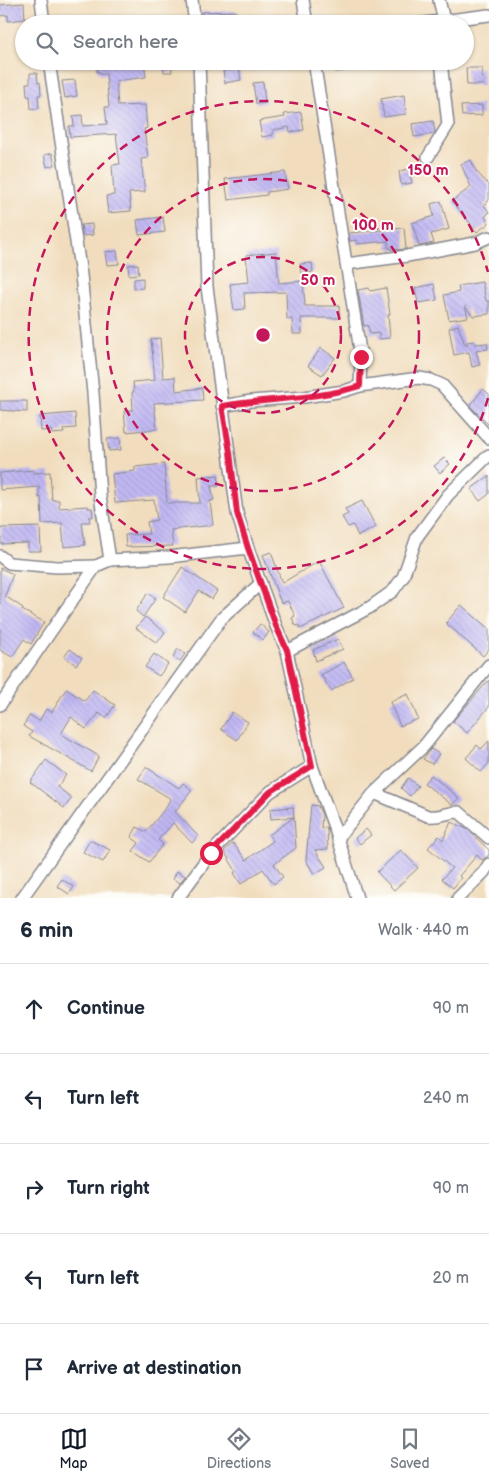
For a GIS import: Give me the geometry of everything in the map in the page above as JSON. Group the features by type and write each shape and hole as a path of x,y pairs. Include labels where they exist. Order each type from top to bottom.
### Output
{"street":[{"path":"41,0 43,15"},
{"path":"192,0 194,15"},
{"path":"303,0 306,15"},
{"path":"439,15 440,0"},
{"path":"474,17 489,15"},
{"path":"50,70 81,276 93,393 100,496 110,560"},
{"path":"199,70 207,286 237,513 260,583 287,650 312,766 357,898"},
{"path":"315,70 361,357 360,386"},
{"path":"428,157 448,125 442,70"},
{"path":"346,264 406,256 475,243 489,238"},
{"path":"222,406 251,401 304,397 344,391 360,386 419,378 431,380 442,385 489,438"},
{"path":"287,650 369,608 393,591 403,578 417,537 448,495 489,455"},
{"path":"0,556 9,563 57,567 96,566 110,560 248,548"},
{"path":"0,705 96,566"},
{"path":"22,898 221,619 260,583"},
{"path":"338,838 374,793 424,746 489,665"},
{"path":"178,898 211,853 270,792 312,766"},
{"path":"374,793 428,816 437,818 453,812 459,812 489,838"},
{"path":"458,898 484,872 489,864"}],"building":[{"path":"24,3 25,15 15,15 15,20 8,21 8,15 0,16 0,5"},
{"path":"236,11 236,15 202,15 202,12"},
{"path":"482,68 483,85 467,85 466,70"},
{"path":"97,70 145,70 146,77 116,81 118,106 145,105 147,128 144,129 148,158 141,159 145,192 129,193 131,211 108,213 106,196 114,195 112,165 120,164 116,134 70,137 69,126 74,126 73,116 82,115 83,126 107,124 105,107 109,107 106,74 97,72"},
{"path":"164,70 172,70 172,72 164,72"},
{"path":"239,70 241,80 225,83 223,71"},
{"path":"30,73 37,73 38,83 40,82 39,108 31,109 30,96 27,96 26,83 30,83"},
{"path":"75,80 77,96 65,98 62,81"},
{"path":"263,82 265,103 256,104 253,83"},
{"path":"404,95 406,114 384,117 381,99"},
{"path":"482,105 482,115 462,116 461,106"},
{"path":"301,112 304,130 290,132 289,127 273,130 273,135 262,137 259,121 285,117 284,114"},
{"path":"433,121 434,134 414,137 412,124"},
{"path":"52,153 55,165 47,167 44,155"},
{"path":"471,160 476,171 489,185 489,200 484,205 489,212 485,217 489,223 477,232 452,201 471,187 461,164"},
{"path":"409,169 412,183 401,185 399,171"},
{"path":"285,172 288,189 267,192 267,195 228,200 225,179"},
{"path":"441,201 449,229 431,234 434,243 419,246 412,223 434,216 431,204"},
{"path":"163,217 165,232 139,235 137,220"},
{"path":"92,224 93,235 83,236 81,225"},
{"path":"404,228 406,249 392,250 388,248 388,241 357,244 357,240 350,241 349,233"},
{"path":"117,251 119,264 107,265 105,252"},
{"path":"276,252 279,283 303,281 305,306 339,306 340,318 301,318 302,334 293,334 292,319 287,319 286,292 244,293 245,309 234,310 230,284 249,282 246,255"},
{"path":"312,263 313,272 301,273 300,264"},
{"path":"138,264 139,274 129,275 128,265"},
{"path":"143,278 143,288 134,289 134,279"},
{"path":"482,282 486,301 489,301 489,314 473,316 465,306 468,317 449,320 444,295 459,292 458,286"},
{"path":"434,284 437,300 418,303 415,288"},
{"path":"369,288 370,291 386,288 390,314 388,315 390,338 379,339 379,333 370,334 368,325 364,326 358,290"},
{"path":"458,325 465,345 467,345 467,342 474,341 475,344 487,343 488,349 476,351 480,365 472,367 469,352 454,355 449,328"},
{"path":"160,338 163,378 175,377 176,391 202,388 203,400 154,403 157,429 126,432 124,411 133,410 133,382 155,380 151,339"},
{"path":"321,348 335,358 322,375 308,366"},
{"path":"483,389 489,394 489,425 470,406"},
{"path":"0,401 27,401 27,412 0,410"},
{"path":"75,413 76,428 63,429 64,433 52,434 51,430 41,431 40,416"},
{"path":"120,438 121,450 109,451 107,439"},
{"path":"444,458 450,464 440,473 434,466"},
{"path":"164,464 167,503 200,503 198,477 218,475 219,486 211,486 214,500 210,501 213,525 171,530 173,546 126,547 125,535 149,534 147,522 157,520 154,500 115,503 112,474 135,471 135,467"},
{"path":"33,470 33,473 50,472 52,500 59,500 59,508 88,506 88,508 92,508 93,517 89,517 90,522 82,522 85,545 64,547 62,523 42,524 39,487 0,490 0,473"},
{"path":"489,476 489,494 480,501 471,489"},
{"path":"362,501 376,527 358,536 353,525 348,527 342,517 348,514 345,509"},
{"path":"40,527 41,551 28,551 28,543 1,544 1,528"},
{"path":"271,552 282,583 319,561 344,608 300,629 299,625 296,626 292,618 295,616 288,601 281,603 263,555"},
{"path":"182,567 217,591 212,599 199,591 185,612 163,597"},
{"path":"0,568 13,574 5,596 23,608 22,610 44,622 31,644 24,639 12,657 0,650"},
{"path":"148,593 156,598 143,617 136,611"},
{"path":"461,605 489,629 489,649 483,656 446,623"},
{"path":"145,617 165,632 157,643 136,628"},
{"path":"260,624 269,632 263,640 253,632"},
{"path":"338,639 343,649 316,661 313,650"},
{"path":"70,649 82,658 76,665 64,657"},
{"path":"178,649 185,654 180,661 173,657"},
{"path":"154,654 168,664 159,676 145,667"},
{"path":"344,662 353,678 331,691 321,675"},
{"path":"489,680 489,707 467,733 453,721"},
{"path":"66,689 85,701 93,690 115,705 106,718 99,713 86,729 71,717 61,734 99,756 91,771 29,736 32,732 23,726 30,715 39,721 46,709 52,712"},
{"path":"408,694 418,719 400,726 390,702"},
{"path":"232,712 248,722 237,740 221,729"},
{"path":"489,741 489,763 481,772 466,758 477,745 481,749"},
{"path":"431,749 439,754 432,764 423,759"},
{"path":"46,760 66,775 57,787 72,798 64,808 30,782"},
{"path":"146,767 179,788 183,783 192,790 175,812 198,836 192,843 173,823 158,840 163,844 149,862 133,851 139,843 131,837 137,827 146,832 171,799 138,779"},
{"path":"431,775 459,798 452,805 424,783"},
{"path":"408,778 418,786 410,796 401,788"},
{"path":"311,805 318,806 322,815 321,828 326,827 328,849 315,850 326,867 314,874 306,860"},
{"path":"293,807 294,817 271,819 270,809"},
{"path":"294,817 296,848 274,864 283,877 274,884 263,869 241,884 234,873 236,871 224,851 233,843 246,860 273,841 269,835"},
{"path":"451,822 467,829 489,850 489,855 482,860 477,855 459,876 461,878 453,888 442,879 452,868 428,848 439,836 443,840"},
{"path":"366,829 371,835 360,844 355,838"},
{"path":"90,840 110,850 103,862 83,852"},
{"path":"401,850 418,868 394,890 377,872"},
{"path":"177,871 185,876 180,883 173,879"},
{"path":"62,879 74,887 69,894 57,886"}],"route":[{"path":"211,853 270,792 312,766 287,650 276,626 237,513 230,452 222,406 251,401 304,397 344,391 360,386 361,357"}]}
